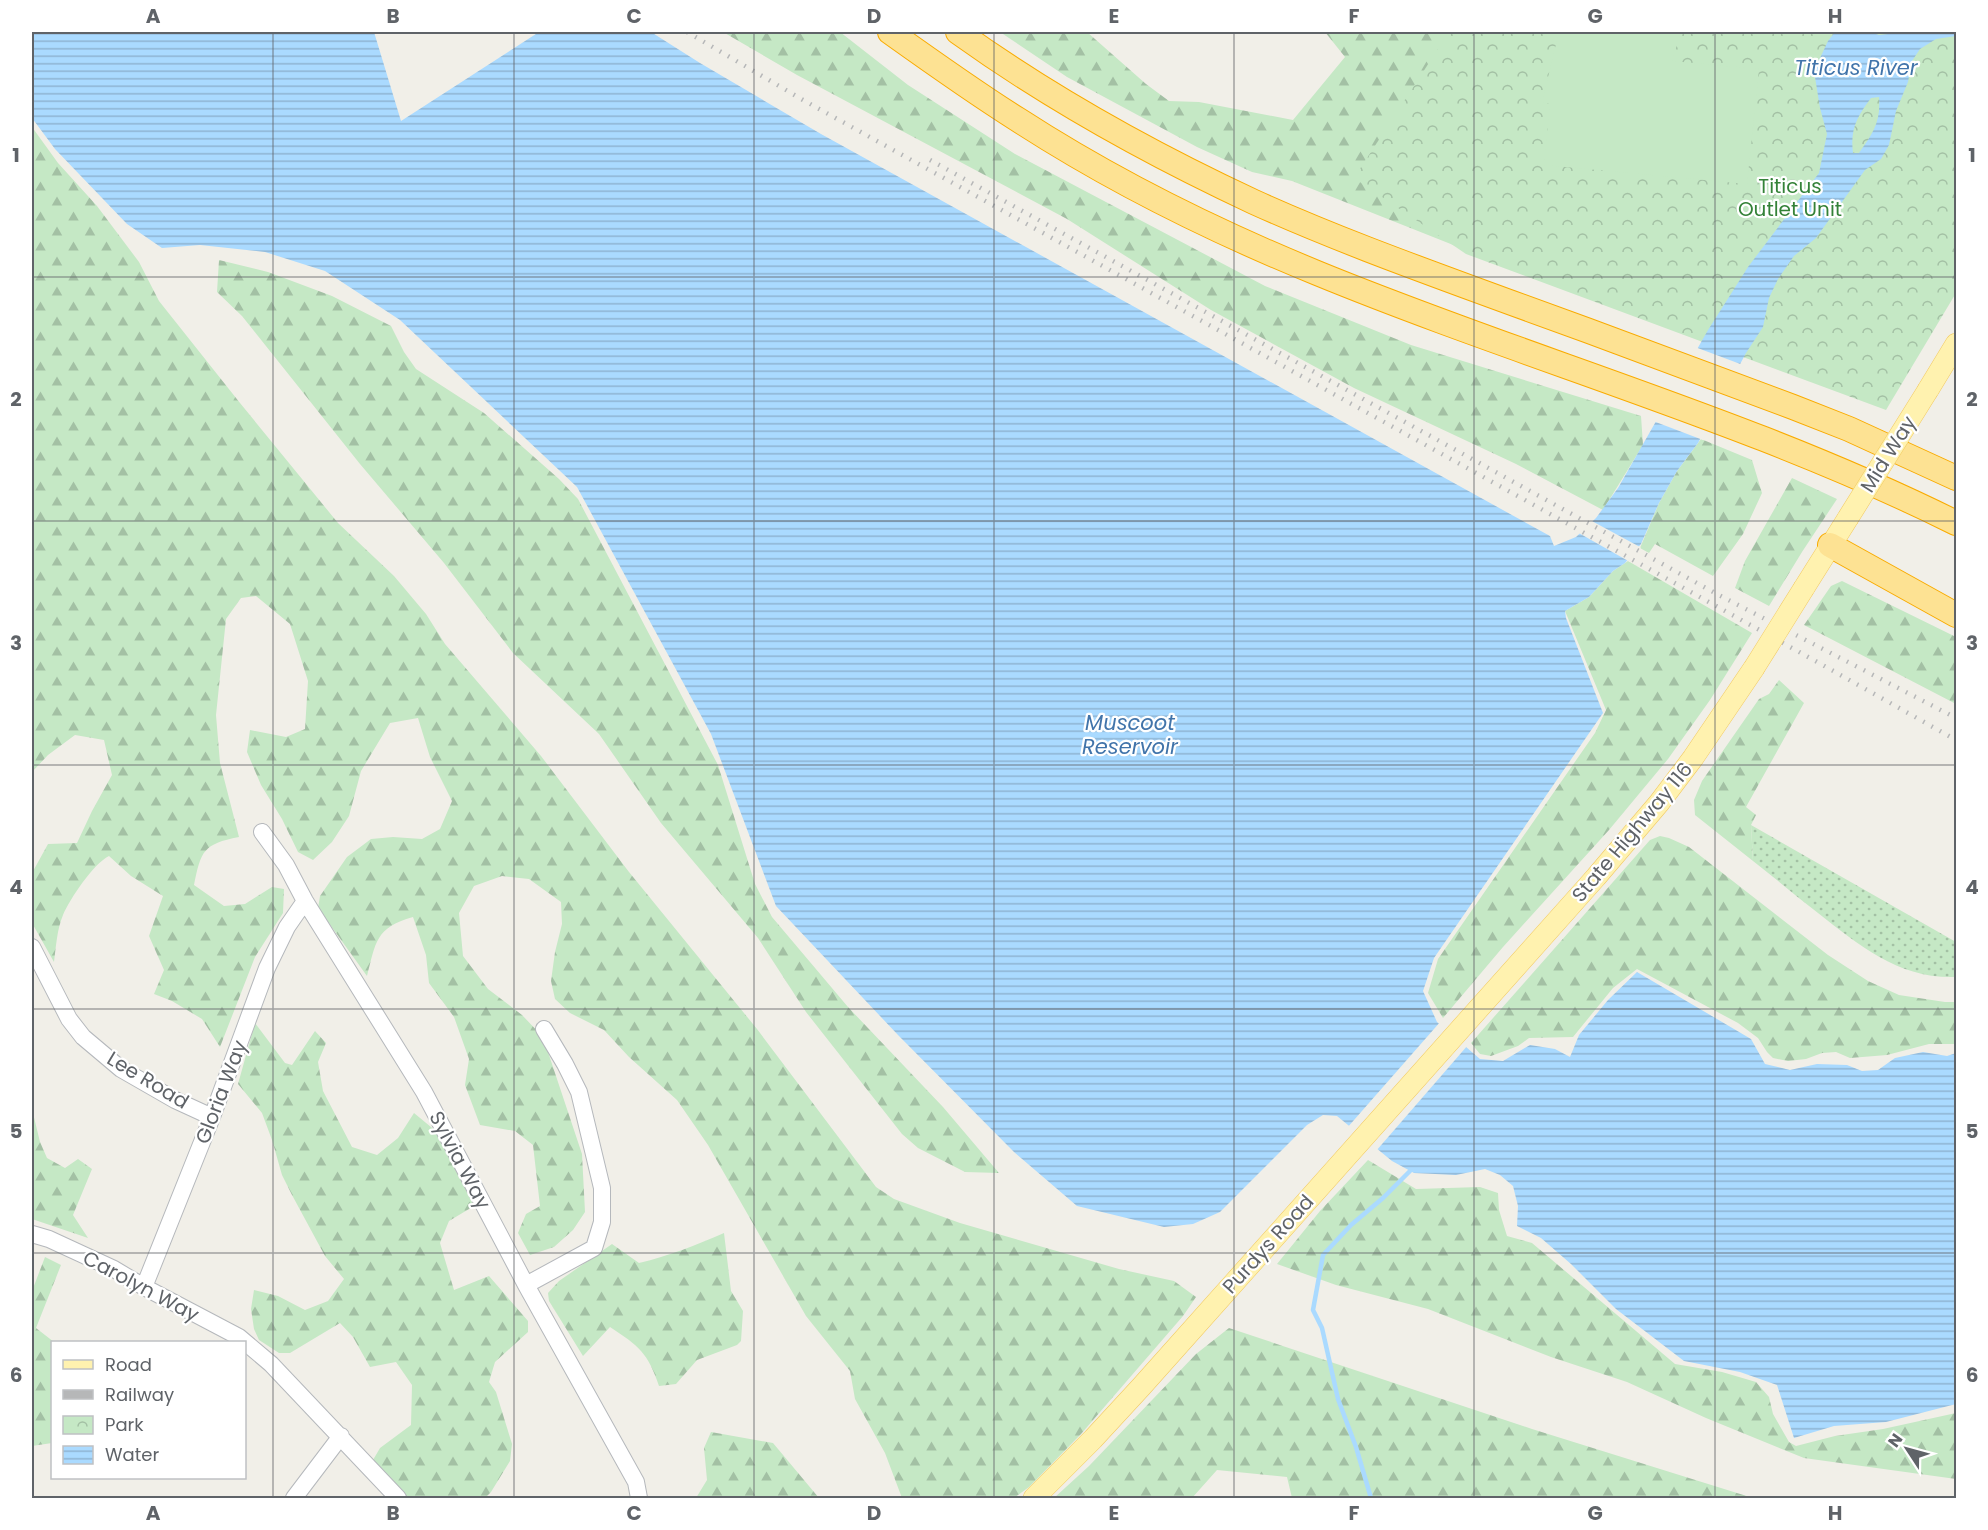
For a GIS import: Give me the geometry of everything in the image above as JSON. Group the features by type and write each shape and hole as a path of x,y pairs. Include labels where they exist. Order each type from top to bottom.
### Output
{"highway":[{"path":"890,32 1017,120 1089,163 1237,238 1392,303 1652,396 1834,466 1907,498 1956,523"},
{"path":"958,32 1039,86 1108,128 1254,202 1406,264 1849,429 1956,478"},
{"path":"1830,545 1956,615"}],"main road":[{"name":"Mid Way","path":"1804,588 1956,344"},
{"name":"State Highway 116","path":"1498,986 1659,802 1705,741 1804,588"},
{"name":"Purdys Road","path":"1034,1498 1093,1439 1498,986"}],"street":[{"name":"Sylvia Way","path":"262,832 286,865 305,901 424,1092 526,1285 636,1482 639,1498"},
{"name":"Gloria Way","path":"144,1287 212,1117 267,968 286,927 305,901"},
{"name":"Lee Road","path":"32,947 69,1019 83,1037 121,1069 175,1100 212,1117"},
{"path":"526,1285 594,1248 602,1222 602,1188 579,1092 566,1064 544,1029"},
{"name":"Carolyn Way","path":"32,1234 49,1239 114,1269 244,1341"},
{"name":"Carolyn Way","path":"246,1343 271,1364 398,1498"},
{"path":"294,1498 341,1436"}],"green space":[{"path":"723,32 840,32 908,85 1015,154 1265,286 1411,345 1641,416 1643,445 1603,510 1516,464 1354,388 1211,310 1067,219 797,75"},
{"path":"1000,32 1087,32 1146,84 1169,101 1199,102 1293,120 1345,57 1325,32 1541,32 1486,258 1292,181 1252,172 1197,147 1067,77"},
{"name":"Titicus Outlet Unit","path":"1449,32 1956,32 1956,293 1886,410 1466,254 1354,178"},
{"path":"1559,32 1681,32 1672,61 1759,69 1747,184 1544,165 1550,104 1542,102"},
{"path":"32,127 58,163 97,206 139,262 159,301 240,403 338,523 394,576 426,614 445,644 541,756 629,872 757,1029 876,1187 894,1199 960,1223 1119,1269 1174,1281 1196,1297 1183,1316 1081,1434 1029,1487 1014,1498 902,1498 885,1453 855,1399 850,1371 806,1316 708,1145 677,1100 629,1057 604,1030 570,1013 555,999 551,981 562,924 561,902 529,879 502,876 474,886 459,913 463,956 488,989 522,1015 543,1037 582,1154 585,1212 573,1230 554,1247 530,1255 518,1233 526,1214 540,1206 533,1145 515,1131 480,1125 465,1085 469,1059 454,1017 429,983 426,955 413,917 391,926 379,938 367,976 318,908 320,896 347,857 371,839 393,837 422,839 440,829 452,801 430,757 418,718 390,723 361,771 349,816 332,842 313,860 298,852 282,819 261,785 247,752 250,730 286,737 305,729 308,681 290,624 256,596 241,598 226,619 216,715 220,763 239,837 218,843 206,851 199,864 194,885 224,906 245,904 272,887 284,889 283,913 255,957 220,1047 202,1019 172,1001 154,994 164,970 149,936 163,896 131,876 109,856 89,874 66,908 59,926 54,962 32,923 32,873 48,844 77,843 112,775 104,740 75,735 48,755 32,772"},
{"path":"219,260 268,272 332,296 391,326 404,352 416,369 484,413 559,479 578,499 718,765 755,884 772,917 848,1007 943,1107 999,1173 965,1172 918,1148 902,1134 806,1012 758,938 661,823 599,734 513,653 444,563 360,464 242,316 217,292"},
{"path":"1701,439 1752,460 1762,493 1743,534 1713,576 1655,544 1649,553 1640,548 1659,503 1677,471"},
{"path":"1792,478 1837,499 1769,606 1735,588 1745,561"},
{"path":"1628,561 1752,633 1710,700 1668,759 1609,830 1503,947 1443,1018 1428,993 1438,959 1595,733 1606,710 1565,611 1589,597 1613,571"},
{"path":"1842,581 1956,637 1956,704 1804,625 1831,586"},
{"path":"1779,680 1804,703 1746,807 1756,815 1751,825 1753,861 1695,815 1694,800 1702,781 1759,699 1769,694"},
{"path":"1751,825 1956,942 1956,977 1935,976 1898,966 1849,937 1753,861"},
{"path":"1660,836 1689,847 1828,955 1868,981 1899,995 1956,1002 1956,1044 1929,1044 1887,1055 1850,1058 1836,1052 1788,1061 1773,1058 1758,1038 1738,1023 1637,969 1613,988 1573,1037 1529,1038 1518,1046 1491,1056 1480,1054 1471,1043 1650,840"},
{"path":"255,1023 285,1063 292,1065 315,1031 326,1043 318,1062 323,1091 352,1147 377,1155 398,1138 414,1113 437,1132 474,1206 449,1221 440,1243 454,1290 489,1276 528,1321 528,1332 495,1362 489,1382 496,1392 512,1444 510,1461 485,1498 408,1498 373,1460 380,1448 411,1425 412,1385 396,1362 370,1367 353,1337 340,1323 290,1353 279,1353 259,1340 254,1329 251,1309 254,1290 278,1296 305,1310 328,1301 344,1279 325,1256 282,1175 262,1113 238,1084"},
{"path":"32,1109 40,1142 47,1158 65,1168 78,1159 92,1169 73,1215 88,1238 32,1219"},
{"path":"1368,1160 1416,1189 1480,1187 1498,1193 1499,1210 1507,1236 1532,1243 1675,1364 1722,1372 1756,1382 1769,1397 1773,1414 1789,1442 1796,1446 1835,1436 1883,1429 1956,1413 1956,1479 1804,1458 1706,1418 1627,1382 1551,1357 1428,1309 1336,1285 1277,1264 1320,1211"},
{"path":"724,1233 731,1291 743,1311 741,1341 737,1345 697,1360 676,1384 659,1386 651,1366 641,1351 610,1327 583,1356 549,1301 548,1293 559,1281 612,1244 639,1263 682,1250"},
{"path":"45,1257 61,1265 36,1328 53,1341 51,1443 32,1446 32,1291"},
{"path":"1229,1328 1532,1429 1753,1498 1292,1498 1287,1477 1217,1470 1192,1498 1054,1498 1089,1466 1196,1354"},
{"path":"711,1432 773,1443 819,1498 696,1498 707,1480 704,1448"}],"water":[{"name":"Muscoot Reservoir","path":"32,32 374,32 401,121 539,32 651,32 821,134 1550,536 1554,546 1576,537 1596,518 1618,488 1708,330 1748,267 1819,173 1827,134 1814,71 1828,41 1835,32 1870,32 1879,35 1906,32 1956,32 1956,36 1936,39 1920,49 1912,61 1908,82 1896,111 1889,145 1881,159 1865,170 1816,238 1794,256 1778,279 1769,298 1763,327 1746,353 1698,443 1677,471 1659,503 1641,544 1625,563 1613,571 1589,597 1565,611 1603,713 1434,958 1423,991 1437,1022 1480,1059 1503,1061 1530,1045 1555,1049 1570,1057 1579,1035 1608,1000 1637,972 1751,1039 1765,1064 1790,1070 1817,1064 1847,1065 1862,1071 1878,1070 1895,1058 1923,1052 1947,1056 1956,1053 1956,1404 1886,1422 1834,1426 1794,1438 1777,1385 1740,1372 1684,1361 1616,1309 1541,1238 1517,1226 1518,1206 1513,1186 1500,1175 1485,1169 1456,1175 1414,1173 1392,1161 1337,1116 1323,1115 1307,1125 1220,1212 1193,1224 1164,1227 1077,1206 1014,1152 898,1035 776,906 711,734 577,487 400,320 325,271 265,252 200,245 162,248 127,224 55,149 32,118","holes":["1879,97 1872,133 1859,153 1853,153 1853,137 1858,117 1871,98"]}],"pier":[{"path":"1695,347 1743,365 1703,440 1653,421"},
{"path":"1590,520 1641,548 1630,562 1577,532"},
{"path":"1441,1021 1468,1045 1376,1151 1347,1128"}],"waterway":[{"path":"1371,1498 1356,1447 1338,1399 1322,1328 1313,1310 1323,1255 1351,1225 1410,1171"}],"railway":[{"path":"687,32 803,100 1956,740"},
{"path":"930,160 1715,593 1956,718"}],"water label":[{"name":"Titicus River","path":"1856,67"}]}
